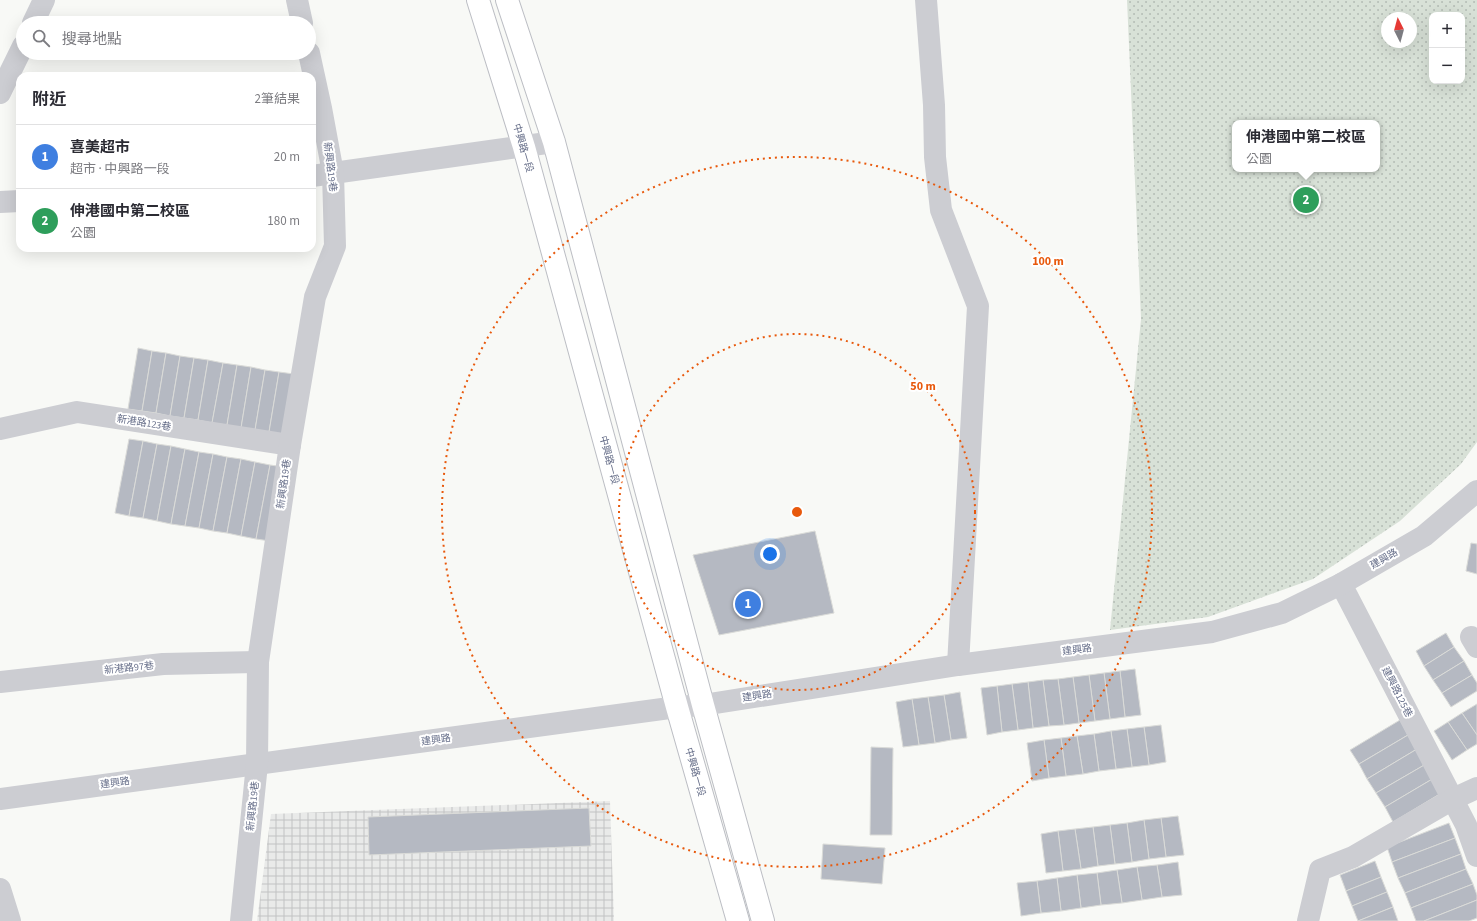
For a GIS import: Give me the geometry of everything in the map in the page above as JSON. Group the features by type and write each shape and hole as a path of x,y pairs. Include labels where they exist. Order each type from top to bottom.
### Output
{"main road":[{"name":"中興路一段","path":"478,0 524,147 677,707 738,921"},
{"path":"507,0 554,142 703,705 764,921"}],"street":[{"path":"36,16 43,0"},
{"path":"297,0 300,16"},
{"path":"926,0 934,105 935,157 941,210 978,306 958,665"},
{"path":"0,93 16,60"},
{"name":"新興路19巷","path":"310,60 312,72"},
{"name":"新興路19巷","path":"241,921 257,764 258,662 290,445 315,297 336,246 322,174 321,108 316,87"},
{"path":"322,174 554,142"},
{"path":"0,202 16,202"},
{"name":"新港路123巷","path":"0,429 77,412 290,445"},
{"name":"建興路","path":"0,799 677,707 703,705 958,665 1212,632 1282,612 1341,584 1424,536 1477,491"},
{"name":"建興路125巷","path":"1341,584 1466,825 1477,856"},
{"name":"新港路97巷","path":"0,682 163,664 258,662"},
{"path":"1308,921 1320,870 1353,858 1453,800 1477,788"},
{"path":"0,889 10,921"}],"shaded area":[{"path":"1127,0 1477,0 1477,442 1461,464 1400,521 1313,579 1208,617 1110,630 1141,319"},
{"path":"610,801 614,921 257,921 271,814"}],"building":[{"path":"138,348 152,351 142,411 128,409"},
{"path":"152,351 166,353 156,413 142,411"},
{"path":"166,353 180,356 170,416 156,413"},
{"path":"180,356 194,358 184,418 170,416"},
{"path":"194,358 208,360 198,420 184,418"},
{"path":"208,360 223,363 212,423 198,420"},
{"path":"223,363 237,365 227,425 212,423"},
{"path":"237,365 251,367 241,428 227,425"},
{"path":"251,367 265,370 255,430 241,428"},
{"path":"265,370 279,372 269,432 255,430"},
{"path":"279,372 294,374 283,435 269,432"},
{"path":"129,439 143,441 129,516 115,513"},
{"path":"143,441 157,444 143,518 129,516"},
{"path":"157,444 171,446 157,521 143,518"},
{"path":"171,446 185,449 171,524 157,521"},
{"path":"185,449 199,452 185,526 171,524"},
{"path":"199,452 213,454 199,528 185,526"},
{"path":"213,454 227,457 213,531 199,528"},
{"path":"227,457 241,459 227,533 213,531"},
{"path":"241,459 255,462 241,536 227,533"},
{"path":"255,462 270,465 256,539 241,536"},
{"path":"270,465 284,467 270,541 256,539"},
{"path":"815,531 834,613 719,635 693,555"},
{"path":"1471,543 1477,544 1477,574 1466,571"},
{"path":"1446,633 1454,647 1424,666 1416,651"},
{"path":"1454,647 1464,661 1433,680 1424,666"},
{"path":"1464,661 1472,675 1442,693 1433,680"},
{"path":"1135,669 1141,715 1125,717 1120,671"},
{"path":"1120,671 1125,717 1110,719 1104,673"},
{"path":"1104,673 1110,719 1095,721 1089,675"},
{"path":"1089,675 1095,721 1079,723 1073,677"},
{"path":"1472,675 1477,683 1477,691 1451,707 1442,693"},
{"path":"1073,677 1079,723 1064,725 1058,679"},
{"path":"1058,679 1064,725 1049,726 1043,680"},
{"path":"1043,680 1049,726 1033,728 1028,682"},
{"path":"1028,682 1033,728 1018,730 1012,684"},
{"path":"1012,684 1018,730 1002,732 997,686"},
{"path":"997,686 1002,732 987,735 981,688"},
{"path":"960,692 967,738 951,740 944,695"},
{"path":"944,695 951,740 935,743 928,697"},
{"path":"928,697 935,743 919,745 912,699"},
{"path":"912,699 919,745 903,747 896,702"},
{"path":"1477,704 1477,735 1462,713"},
{"path":"1462,713 1477,735 1477,744 1467,750 1448,722"},
{"path":"1400,720 1408,735 1359,764 1350,750"},
{"path":"1448,722 1467,750 1452,760 1434,731"},
{"path":"1161,725 1166,762 1149,765 1144,727"},
{"path":"1144,727 1149,765 1132,767 1127,729"},
{"path":"1127,729 1132,767 1116,769 1111,731"},
{"path":"1111,731 1116,769 1099,771 1094,734"},
{"path":"1094,734 1099,771 1083,774 1077,736"},
{"path":"1408,735 1417,749 1367,779 1359,764"},
{"path":"1077,736 1083,774 1066,776 1061,738"},
{"path":"1061,738 1066,776 1049,778 1044,740"},
{"path":"1044,740 1049,778 1032,781 1027,743"},
{"path":"871,747 893,748 892,835 870,835"},
{"path":"1417,749 1426,764 1376,793 1367,779"},
{"path":"1426,764 1434,778 1385,807 1376,793"},
{"path":"1434,778 1443,792 1393,822 1385,807"},
{"path":"589,808 591,846 369,855 368,817"},
{"path":"1178,816 1184,855 1166,857 1161,818"},
{"path":"1161,818 1166,857 1149,859 1144,820"},
{"path":"1144,820 1149,859 1132,862 1127,823"},
{"path":"1127,823 1132,862 1115,864 1110,825"},
{"path":"1449,823 1455,838 1392,862 1387,847"},
{"path":"1110,825 1115,864 1098,866 1093,827"},
{"path":"1093,827 1098,866 1081,869 1075,829"},
{"path":"1075,829 1081,869 1063,871 1058,831"},
{"path":"1058,831 1063,871 1046,873 1041,834"},
{"path":"1455,838 1461,854 1398,878 1392,862"},
{"path":"823,844 885,848 882,884 821,879"},
{"path":"1461,854 1466,869 1405,893 1398,878"},
{"path":"1375,861 1381,877 1346,891 1340,875"},
{"path":"1178,862 1182,895 1162,897 1157,865"},
{"path":"1157,865 1162,897 1142,900 1137,867"},
{"path":"1137,867 1142,900 1122,903 1117,870"},
{"path":"1466,869 1473,884 1411,908 1405,893"},
{"path":"1117,870 1122,903 1101,905 1097,873"},
{"path":"1097,873 1101,905 1081,908 1077,875"},
{"path":"1077,875 1081,908 1061,911 1057,878"},
{"path":"1381,877 1387,892 1352,906 1346,891"},
{"path":"1057,878 1061,911 1041,913 1037,881"},
{"path":"1037,881 1041,913 1021,916 1017,883"},
{"path":"1473,884 1477,895 1477,900 1424,921 1416,921 1411,908"},
{"path":"1387,892 1393,907 1358,921 1352,906"},
{"path":"1477,900 1477,918 1469,921 1424,921"},
{"path":"1393,907 1398,921 1358,921"}],"place":[{"name":"伸港國中第二校區","path":"1306,200"},
{"name":"喜美超市","path":"748,604"}]}
